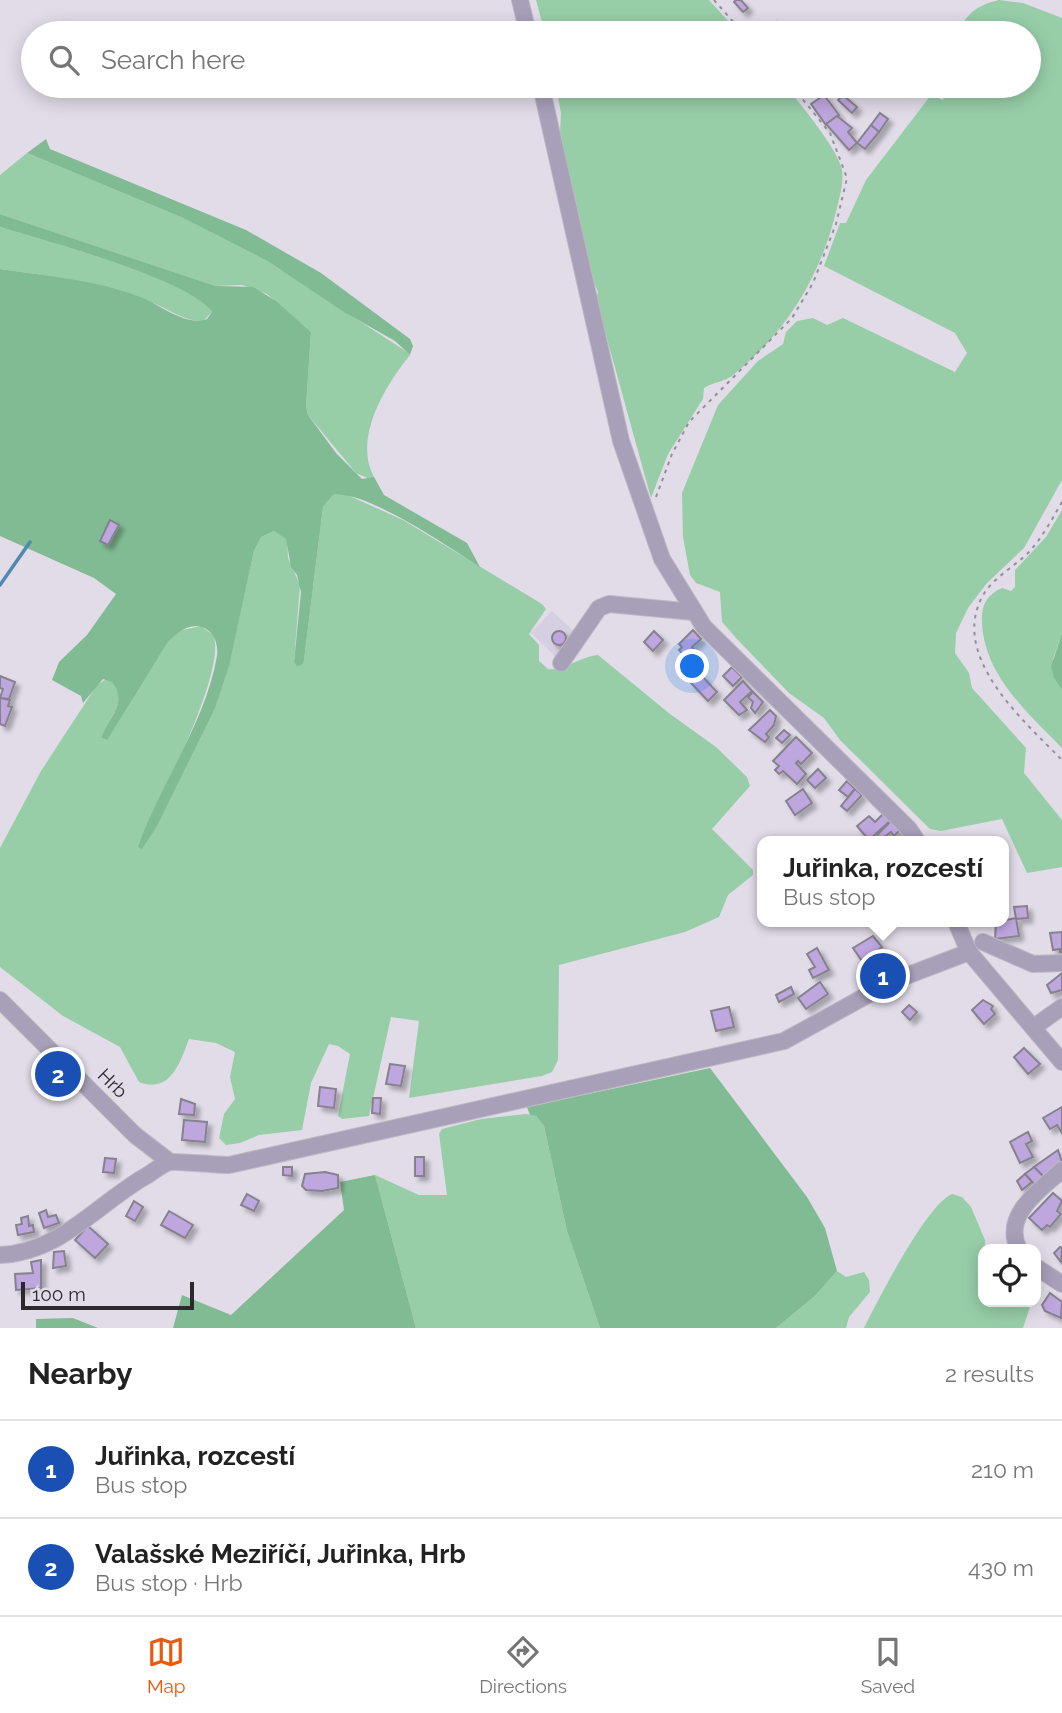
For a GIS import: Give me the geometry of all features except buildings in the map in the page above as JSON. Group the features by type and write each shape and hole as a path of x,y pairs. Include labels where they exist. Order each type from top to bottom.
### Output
{"street":[{"path":"520,0 525,21"},
{"path":"544,98 621,441 662,559 704,628 914,836"},
{"path":"561,663 599,608 609,604 694,612"},
{"path":"958,927 969,952 1062,1062"},
{"path":"983,942 1033,964 1062,963"},
{"path":"0,1255 22,1254 43,1247 87,1220 128,1186 170,1162 229,1165 784,1041 893,981 969,952"},
{"name":"Hrb","path":"0,1000 135,1135 170,1162"},
{"path":"1034,1027 1062,1007"},
{"path":"1018,1244 1016,1220 1028,1201 1062,1170"},
{"path":"1041,1270 1062,1284"}],"path":[{"path":"714,0 732,21"},
{"path":"648,518 672,454 689,422 792,318 813,283 836,224 847,178 830,133 802,98"},
{"path":"1062,502 1030,551 986,590 973,626 979,655 990,678 1062,761"}],"shaded area":[{"path":"552,611 577,634 560,661 531,633"}],"green space":[{"path":"536,0 709,0 728,21 542,21"},
{"path":"999,0 1023,3 1062,18 1062,480 1024,548 987,583 968,608 956,633 955,653 969,673 972,688 1026,748 1024,773 1062,820 1062,867 1027,873 1002,819 941,831 930,829 840,740 824,718 789,693 722,622 720,592 696,583 690,575 683,537 682,493 718,405 758,361 783,344 786,332 797,321 813,318 827,325 843,318 955,372 967,353 955,333 824,266 840,223 846,223 866,180 929,98 1041,98 1041,21 965,21 974,10"},
{"path":"558,98 796,98 834,151 842,170 841,191 829,236 821,259 798,302 785,322 752,359 730,377 704,388 703,399 668,454 651,498 596,299 598,292 592,277 560,132"},
{"path":"46,139 50,149 246,230 321,273 410,339 413,346 410,355 395,341 344,312 269,262 183,218 27,153"},
{"path":"27,153 183,218 269,262 407,352 410,355 382,397 370,429 367,446 368,462 374,477 372,480 356,473 308,415 306,407 311,332 267,294 242,285 216,286 0,214 0,175"},
{"path":"0,214 216,286 253,287 276,301 311,332 306,407 308,415 336,453 362,479 374,477 384,495 467,543 480,567 386,510 365,501 333,495 323,507 304,660 302,665 297,666 294,662 301,592 297,575 291,567 286,539 274,531 261,537 254,551 229,666 215,708 157,826 142,849 138,847 147,823 203,705 217,656 217,645 213,635 201,627 187,628 174,636 107,740 101,738 118,704 117,690 112,682 103,679 83,703 81,696 52,680 59,662 87,635 116,594 94,578 0,536 0,269 108,287 143,298 192,320 207,319 212,312 198,299 146,274 0,227"},
{"path":"0,227 146,274 198,299 212,312 203,321 196,321 116,290 0,269"},
{"path":"343,493 403,520 542,604 546,609 529,634 539,645 539,661 548,669 598,655 670,714 716,747 747,777 750,786 712,829 753,870 753,875 728,895 719,917 685,932 559,965 558,1060 552,1072 542,1076 409,1098 419,1021 391,1017 369,1116 342,1119 338,1116 350,1054 329,1044 311,1083 302,1130 259,1135 240,1143 226,1145 219,1138 224,1114 235,1099 230,1077 235,1052 216,1043 189,1039 182,1058 166,1080 150,1085 139,1082 120,1047 63,1016 0,967 0,848 41,771 97,685 108,678 119,692 117,707 101,738 106,740 168,642 178,631 201,626 213,635 215,652 201,706 182,753 234,641 254,551 261,537 274,531 287,539 288,558 300,585 294,662 304,660 323,507 333,495"},
{"path":"1062,510 1062,633 1053,659 1062,689 1062,748 1022,706 999,676 990,659 982,616 984,606 992,594 1002,588 1011,591 1015,587 1015,570 1046,537"},
{"path":"1062,633 1062,689 1054,678 1051,667"},
{"path":"710,1068 807,1197 825,1228 837,1271 815,1296 776,1328 600,1328 567,1231 544,1126 536,1116 530,1115 527,1107"},
{"path":"526,1114 536,1116 544,1126 567,1231 600,1328 416,1328 375,1175 419,1195 447,1195 439,1134 442,1129 481,1119"},
{"path":"375,1175 416,1328 173,1328 182,1295 231,1315 344,1210 340,1182"},
{"path":"952,1194 962,1197 971,1207 985,1240 985,1244 978,1244 978,1307 1030,1307 1023,1328 864,1328 917,1233 942,1201"},
{"path":"837,1271 846,1277 864,1272 869,1280 870,1292 849,1317 846,1328 776,1328 815,1296"},
{"path":"73,1318 98,1328 36,1328 36,1319"}],"waterway":[{"path":"0,585 30,542"}],"place":[{"name":"Juřinka, rozcestí","path":"883,976"},
{"name":"Valašské Meziříčí, Juřinka, Hrb","path":"58,1074"}]}
